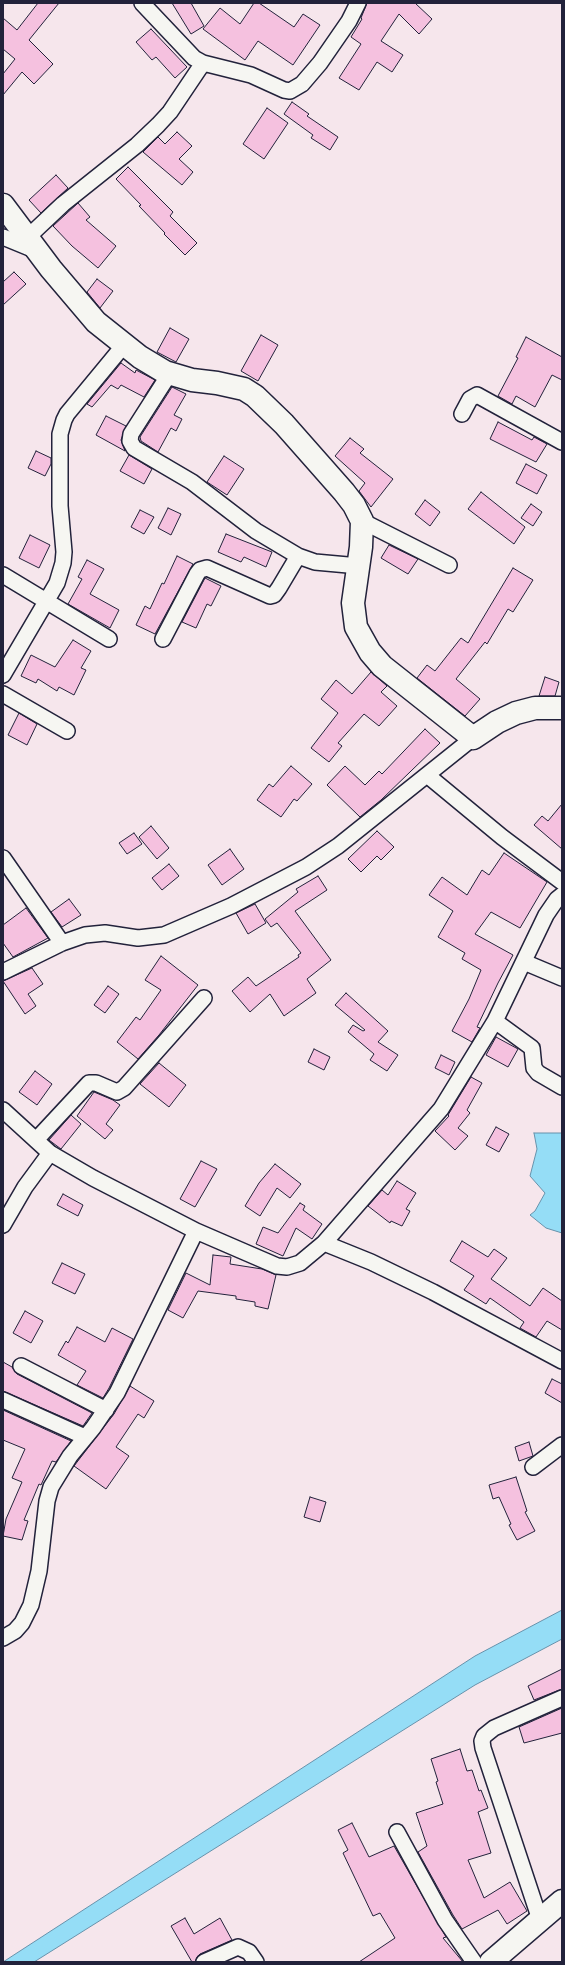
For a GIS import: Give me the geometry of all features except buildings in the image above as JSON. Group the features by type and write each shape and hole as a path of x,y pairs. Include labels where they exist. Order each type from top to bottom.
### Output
{"street":[{"path":"142,3 187,53 203,63 232,69 251,75 284,90 290,91 302,84 320,63 358,3"},
{"path":"33,244 62,204 137,145 158,125 177,102 203,63"},
{"path":"3,205 96,322 153,366 192,380 217,383 244,389 255,396 284,424 344,492 354,505 362,521 359,566 353,603 356,627 370,652 382,666 473,738"},
{"path":"3,237 33,244"},
{"path":"3,675 57,583 64,552 60,506 62,426 67,414 124,344"},
{"path":"170,373 131,434 131,444 138,451 192,482 256,531 298,556 315,562 359,566"},
{"path":"462,414 470,399 477,395 562,442"},
{"path":"362,521 449,565"},
{"path":"163,639 196,574 200,570 207,568 270,596 274,595 279,588 298,556"},
{"path":"3,575 109,639"},
{"path":"3,694 67,731"},
{"path":"3,972 62,943 85,935 105,933 138,938 164,935 200,921 264,890 338,846 473,738 497,722 516,713 560,704"},
{"path":"427,775 496,832 562,882"},
{"path":"3,858 62,943"},
{"path":"3,1110 50,1153 93,1178 196,1231 277,1266 287,1267 300,1263 324,1243 441,1109 495,1021 546,915 557,899 562,895"},
{"path":"524,962 562,978"},
{"path":"36,1140 89,1083 96,1083 117,1092 124,1088 204,998"},
{"path":"495,1021 532,1048 534,1068 538,1074 562,1087"},
{"path":"3,1225 25,1187 50,1153"},
{"path":"3,1638 15,1631 22,1623 31,1605 39,1570 47,1501 51,1487 70,1456 106,1410 128,1373 196,1231"},
{"path":"324,1243 370,1262 433,1292 562,1361"},
{"path":"21,1366 106,1410"},
{"path":"3,1400 85,1437"},
{"path":"533,1467 562,1445"},
{"path":"540,1920 483,1748 482,1741 484,1736 494,1728 562,1698"},
{"path":"397,1832 445,1920 474,1962"},
{"path":"491,1962 562,1901"},
{"path":"204,1962 238,1947 249,1952 256,1962"}],"water":[{"path":"534,1133 562,1133 562,1233 546,1228 530,1215 535,1211 545,1193 530,1176 537,1149"},
{"path":"562,1610 562,1639 475,1685 34,1962 3,1962 475,1656"}]}
